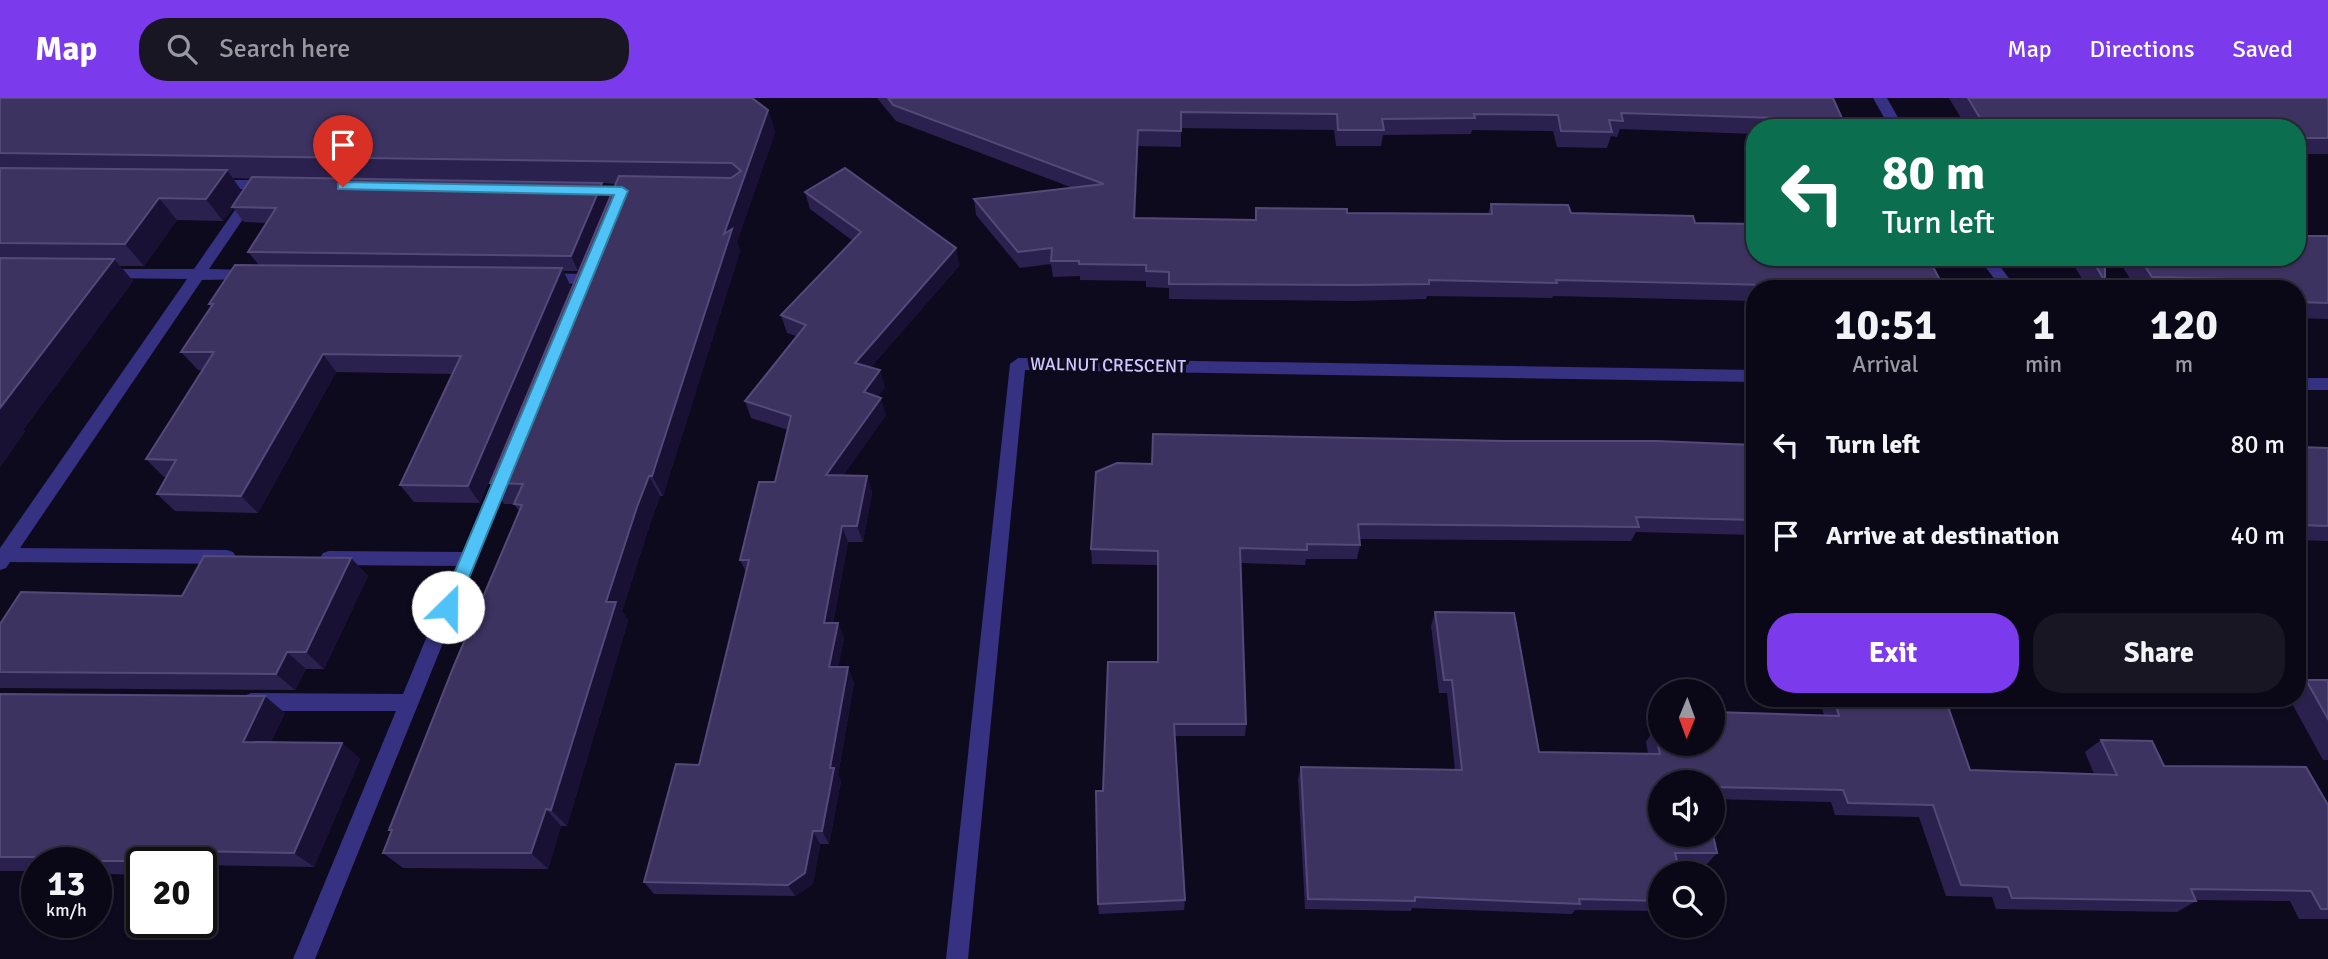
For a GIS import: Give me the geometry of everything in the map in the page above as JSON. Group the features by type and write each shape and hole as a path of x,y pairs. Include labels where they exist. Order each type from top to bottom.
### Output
{"street":[{"path":"1880,98 1891,119"},
{"path":"205,184 287,186"},
{"path":"2,558 259,185"},
{"path":"566,190 619,197 648,192"},
{"path":"1992,266 2003,280"},
{"path":"529,278 587,272 574,304"},
{"path":"79,273 267,275"},
{"name":"WALNUT CRESCENT","path":"957,959 1018,364 1746,376"},
{"path":"2306,384 2328,384"},
{"path":"303,959 510,457"},
{"path":"2,558 249,557"},
{"path":"317,558 468,559"},
{"path":"237,702 408,703"}],"building":[{"path":"0,98 752,98 768,110 724,234 732,229 652,476 649,476 637,507 606,602 616,602 551,810 546,809 531,853 383,853 392,830 389,830 453,668 522,505 514,504 523,484 490,483 619,176 731,178 741,171 732,163 0,153"},
{"path":"888,98 1833,98 1842,119 1621,113 1623,121 1609,120 1612,132 1561,131 1558,115 1474,114 1475,118 1382,119 1384,130 1338,130 1337,114 1181,112 1181,131 1138,130 1134,218 1256,220 1256,208 1347,209 1347,213 1492,214 1491,204 1568,205 1571,213 1693,216 1695,223 1746,224 1746,266 1933,266 1940,280 1746,280 1746,284 1556,280 1557,283 1429,280 1429,284 1169,284 1169,272 1146,271 1146,265 1051,261 1052,248 1018,252 974,199 1104,184 893,105"},
{"path":"1968,98 2328,98 2328,138 2306,138 2306,119 1981,119"},
{"path":"0,168 227,170 206,199 159,198 125,244 0,243"},
{"path":"845,168 956,248 855,363 880,370 864,392 881,398 826,475 867,476 857,526 842,526 824,623 838,623 829,667 848,667 822,831 813,831 805,873 788,885 644,882 676,764 699,765 749,560 740,560 759,482 775,482 791,416 745,401 806,325 781,315 861,232 805,192"},
{"path":"252,177 602,183 571,256 248,252 276,208 232,207"},
{"path":"2306,236 2328,236 2328,303 2306,302 2306,280 2152,277 2145,266 2306,266"},
{"path":"0,258 114,259 0,408"},
{"path":"235,265 562,268 468,486 400,485 461,356 323,354 241,496 157,494 176,460 146,459 214,352 181,352"},
{"path":"2096,266 2105,266 2104,280"},
{"path":"1153,434 1746,445 1746,520 1636,517 1639,527 1358,524 1360,545 1307,544 1307,550 1240,548 1246,724 1174,724 1185,900 1098,904 1096,791 1103,791 1108,662 1158,662 1158,551 1091,549 1096,472 1117,463 1152,464"},
{"path":"2306,447 2328,448 2328,526 2306,525"},
{"path":"204,556 351,558 306,652 287,652 276,674 0,672 0,624 21,592 182,596"},
{"path":"1435,612 1514,613 1539,752 1726,756 1726,712 1839,716 1836,707 1948,707 1970,770 2117,775 2101,740 2152,741 2164,766 2306,767 2328,805 2328,909 2321,909 2311,891 2191,889 2196,901 2012,898 2008,887 1961,885 1933,805 1848,803 1843,790 1725,787 1725,770 1648,770 1648,847 1716,847 1717,853 1675,853 1677,861 1648,861 1648,901 1579,899 1580,904 1415,897 1415,901 1308,899 1301,767 1462,770 1452,680 1444,680"},
{"path":"2306,680 2328,680 2328,719"},
{"path":"0,694 265,696 243,742 342,743 294,853 217,851 217,847 126,847 126,861 112,861 112,847 21,847 21,857 0,857"}],"route":[{"path":"343,187 622,191 448,607"}]}
